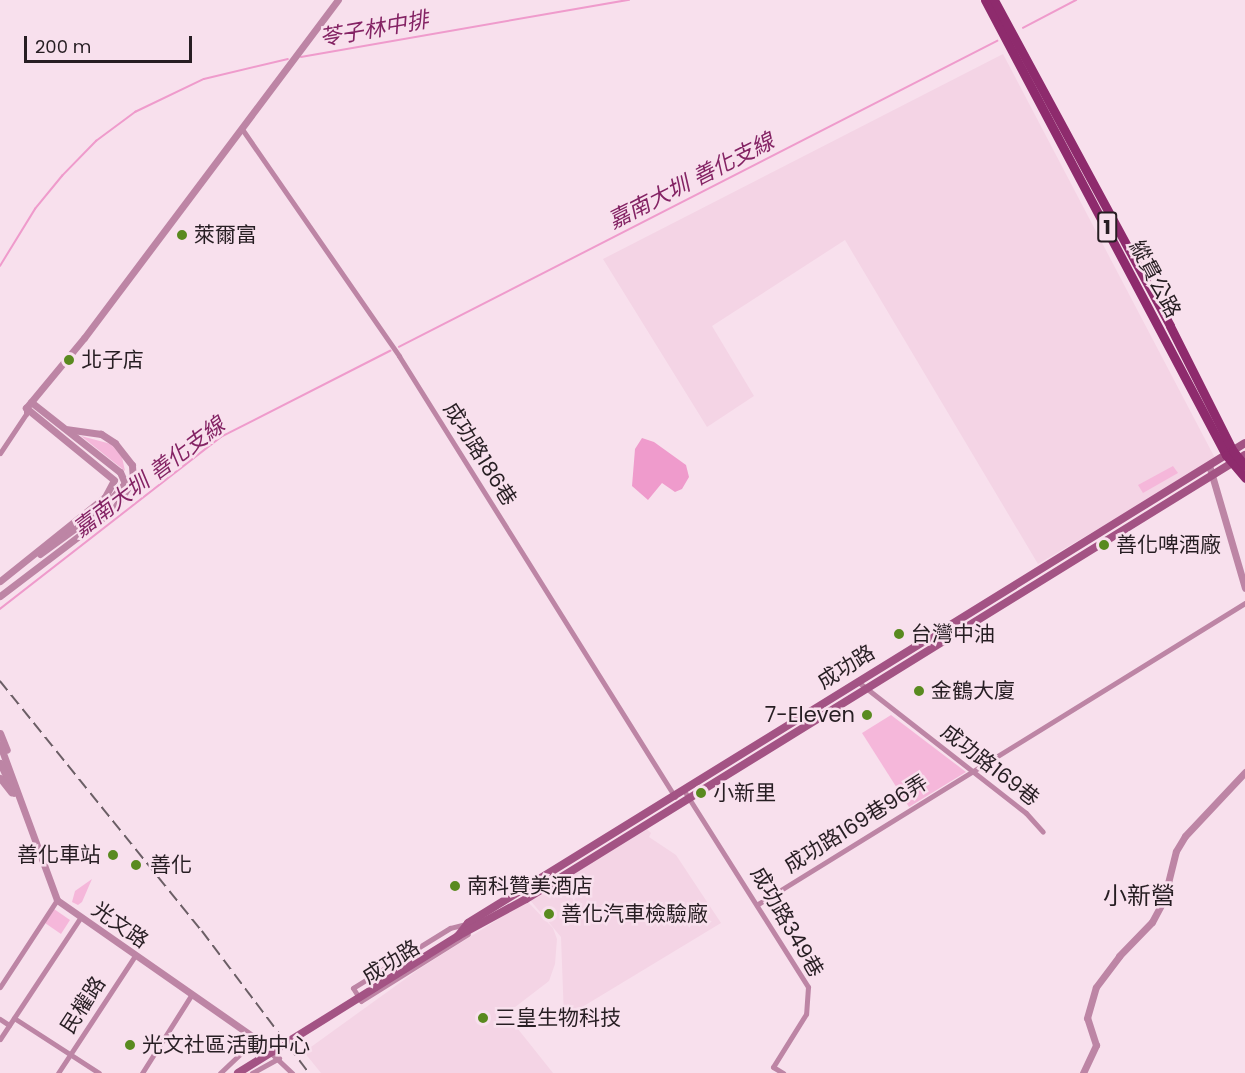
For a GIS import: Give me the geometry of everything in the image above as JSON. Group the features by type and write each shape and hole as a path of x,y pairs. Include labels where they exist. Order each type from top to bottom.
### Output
{"main road":[{"name":"縱貫公路","path":"985,0 1236,458"},
{"name":"縱貫公路","path":"994,0 1170,326 1245,478"},
{"name":"成功路","path":"470,927 688,798 1215,474 1236,458 1245,443"},
{"name":"成功路","path":"238,1073 458,936 683,789 857,681 1209,465 1236,458"}],"street":[{"path":"0,453 28,405 84,338 338,0"},
{"name":"成功路186巷","path":"242,129 405,364 679,803"},
{"path":"0,586 103,508 125,483 123,475 64,429 28,405"},
{"path":"0,581 105,497 114,480 28,405"},
{"path":"0,596 114,509 126,495 133,472 123,449 101,434 64,429"},
{"path":"1209,465 1215,474 1245,588"},
{"name":"成功路169巷96弄","path":"758,904 1245,603"},
{"name":"成功路169巷","path":"857,681 864,689 1026,813 1043,832"},
{"path":"0,733 18,778 18,798"},
{"path":"0,745 11,782"},
{"path":"0,763 18,798 57,900 0,987"},
{"path":"1083,1073 1096,1045 1087,1018 1096,987 1119,956 1152,922 1164,899 1176,850 1185,836 1245,772"},
{"path":"0,778 18,798"},
{"name":"成功路349巷","path":"683,789 758,904 809,994 806,1014 774,1067 783,1073"},
{"name":"光文路","path":"57,900 256,1039"},
{"path":"0,1039 80,918"},
{"name":"成功路","path":"470,927 361,1001 353,988 450,928 470,927"},
{"name":"民權路","path":"58,1073 135,956"},
{"path":"142,1073 192,994"},
{"path":"14,1018 99,1073"},
{"path":"0,1019 9,1025"},
{"path":"220,1073 256,1039 279,1058 292,1073"},
{"path":"252,1073 279,1058"}],"shaded area":[{"path":"1003,54 1216,460 1038,564 845,240 712,326 754,396 707,427 603,259"},
{"path":"81,436 111,444 122,457 125,471"},
{"path":"642,438 654,442 686,465 689,477 682,489 675,492 662,483 648,500 632,486 635,449"},
{"path":"1173,466 1178,473 1143,493 1138,485"},
{"path":"891,715 966,772 909,807 862,733"},
{"path":"647,829 651,833 649,837 676,855 721,923 564,1018 561,937 530,900"},
{"path":"92,879 82,902 78,905 72,902 75,891"},
{"path":"527,901 553,928 557,939 555,964 549,981 506,1014 553,1073 321,1073 304,1052 419,969"},
{"path":"54,909 70,920 61,934 45,923"}],"waterway":[{"name":"苓子林中排","path":"301,57 629,0"},
{"name":"嘉南大圳 善化支線","path":"1023,28 1076,0"},
{"name":"嘉南大圳 善化支線","path":"399,347 997,41"},
{"name":"苓子林中排","path":"0,266 35,209 62,176 96,141 135,112 204,79 288,59"},
{"name":"嘉南大圳 善化支線","path":"0,609 221,437 390,351"}],"railway":[{"path":"0,681 202,931 309,1073"}],"place":[{"name":"萊爾富","path":"182,235"},
{"name":"北子店","path":"69,360"},
{"name":"善化啤酒廠","path":"1104,545"},
{"name":"台灣中油","path":"899,634"},
{"name":"金鶴大廈","path":"919,691"},
{"name":"7-Eleven","path":"867,715"},
{"name":"小新里","path":"701,793"},
{"name":"善化車站","path":"113,855"},
{"name":"善化","path":"136,865"},
{"name":"南科贊美酒店","path":"455,886"},
{"name":"善化汽車檢驗廠","path":"549,914"},
{"name":"三皇生物科技","path":"483,1018"},
{"name":"光文社區活動中心","path":"130,1045"}],"district":[{"name":"小新營","path":"1139,896"}]}
